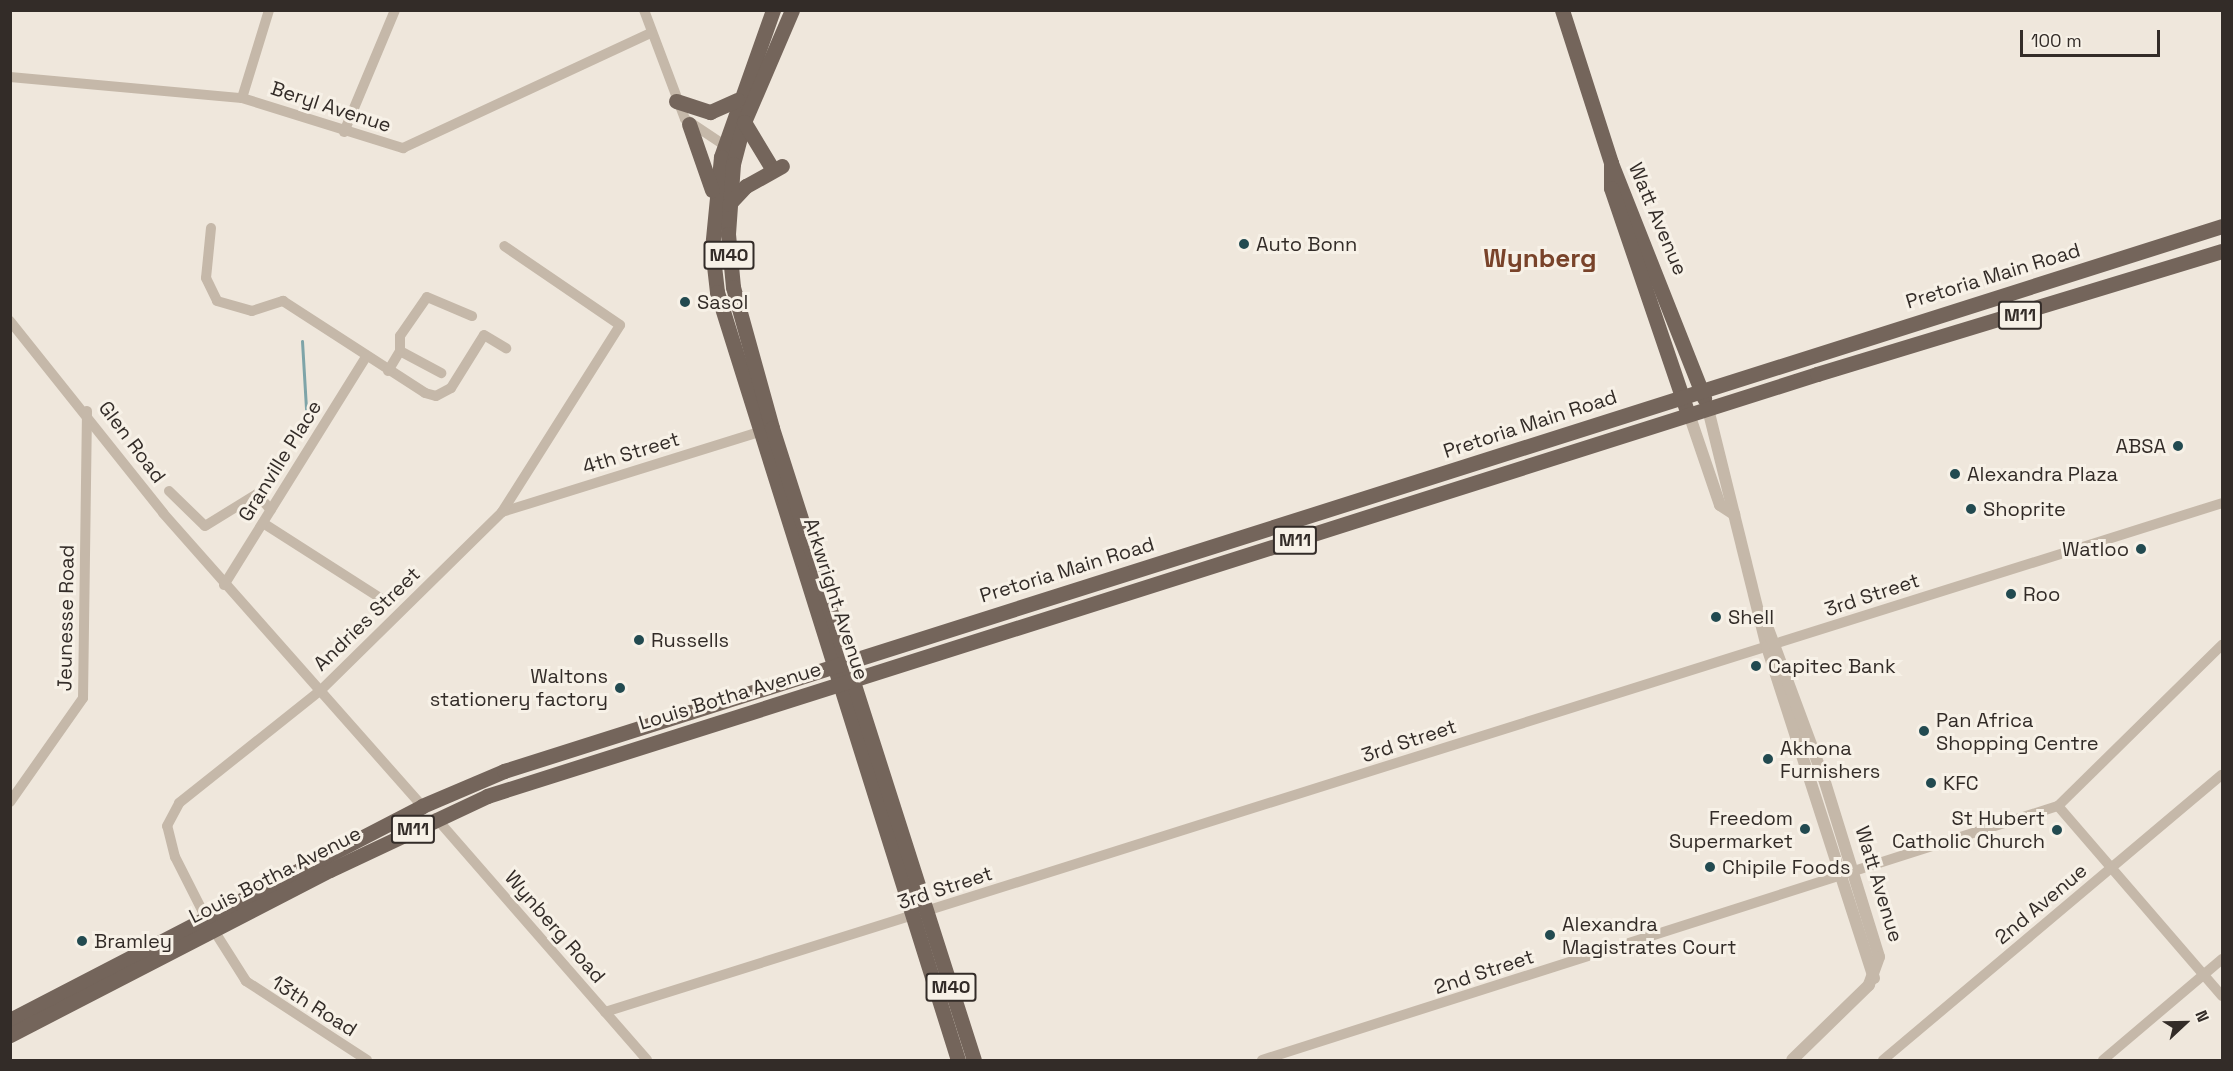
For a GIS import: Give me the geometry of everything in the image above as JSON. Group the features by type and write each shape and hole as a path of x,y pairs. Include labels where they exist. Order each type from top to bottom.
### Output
{"main road":[{"name":"M40","path":"729,149 737,100 773,10"},
{"name":"M40","path":"729,149 744,122 792,10"},
{"name":"Watt Avenue","path":"1562,10 1611,163 1611,188 1648,267 1708,408"},
{"path":"676,101 710,112 737,100"},
{"path":"729,204 746,186 776,165 744,122"},
{"path":"689,124 714,199"},
{"name":"Arkwright Avenue","path":"729,149 714,199 717,292 843,662 920,916 974,1060"},
{"name":"Arkwright Avenue","path":"729,149 733,287 765,430 842,638 843,662"},
{"name":"Pretoria Main Road","path":"843,662 2223,226"},
{"name":"Pretoria Main Road","path":"849,681 1708,408 2223,251"},
{"name":"Watt Avenue","path":"1648,267 1689,414"},
{"path":"842,638 876,651"},
{"name":"Louis Botha Avenue","path":"10,1035 422,806 514,767 843,662"},
{"path":"863,702 882,670"},
{"name":"Arkwright Avenue","path":"849,681 863,702 958,1060"},
{"name":"Louis Botha Avenue","path":"10,1020 436,818 539,777 849,681"}],"street":[{"path":"242,98 269,10"},
{"path":"344,132 395,10"},
{"path":"644,10 676,101 689,124 729,149"},
{"name":"Beryl Avenue","path":"10,77 242,98 396,148 416,146 651,33"},
{"path":"211,228 206,278 214,299 252,311 277,299 388,371 436,396 456,382 484,334 506,348"},
{"name":"Andries Street","path":"209,924 170,844 167,826 172,812 320,691 502,512 620,325 504,246"},
{"path":"388,371 400,351 400,336 427,297 472,316"},
{"name":"Glen Road","path":"10,321 87,411 224,585"},
{"path":"400,351 441,373"},
{"name":"Granville Place","path":"224,585 366,357"},
{"name":"Watt Avenue","path":"1708,408 1735,500 1734,514 1765,622 1841,878 1874,978"},
{"name":"Jeunesse Road","path":"10,802 82,698 87,411"},
{"name":"Watt Avenue","path":"1689,414 1720,505 1734,514"},
{"name":"4th Street","path":"502,512 765,430"},
{"path":"169,491 205,526 257,494 271,510"},
{"name":"3rd Street","path":"605,1012 920,916 2223,503"},
{"path":"263,523 385,601"},
{"path":"224,585 320,691 400,785 422,806"},
{"name":"Watt Avenue","path":"1772,645 1855,873 1878,947 1874,978"},
{"path":"2223,645 2058,806 2223,996"},
{"name":"2nd Avenue","path":"1883,1060 2223,775"},
{"path":"398,819 406,805 400,785"},
{"name":"2nd Street","path":"1262,1060 1841,878 2058,806"},
{"name":"Wynberg Road","path":"436,818 647,1060"},
{"name":"13th Road","path":"209,924 257,993 367,1060"},
{"path":"2103,1060 2223,959"},
{"path":"1792,1060 1874,978"}],"waterway":[{"path":"302,341 306,409"}],"place":[{"name":"Auto Bonn","path":"1244,244"},
{"name":"Sasol","path":"685,302"},
{"name":"ABSA","path":"2178,446"},
{"name":"Alexandra Plaza","path":"1955,474"},
{"name":"Shoprite","path":"1971,509"},
{"name":"Watloo","path":"2141,549"},
{"name":"Roo","path":"2011,594"},
{"name":"Shell","path":"1716,617"},
{"name":"Russells","path":"639,640"},
{"name":"Capitec Bank","path":"1756,666"},
{"name":"Waltons stationery factory","path":"620,688"},
{"name":"Pan Africa Shopping Centre","path":"1924,731"},
{"name":"Akhona Furnishers","path":"1768,759"},
{"name":"KFC","path":"1931,783"},
{"name":"Freedom Supermarket","path":"1805,829"},
{"name":"St Hubert Catholic Church","path":"2057,830"},
{"name":"Chipile Foods","path":"1710,867"},
{"name":"Alexandra Magistrates Court","path":"1550,935"},
{"name":"Bramley","path":"82,941"}],"district":[{"name":"Wynberg","path":"1540,259"}]}
